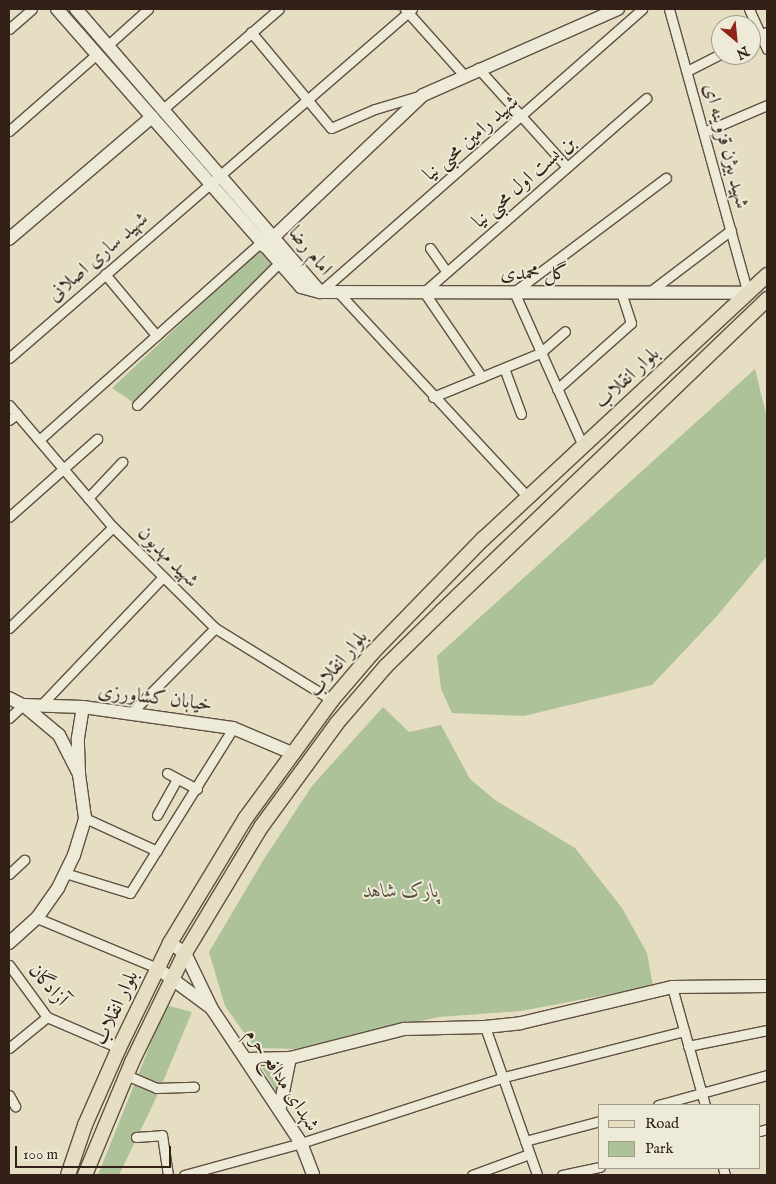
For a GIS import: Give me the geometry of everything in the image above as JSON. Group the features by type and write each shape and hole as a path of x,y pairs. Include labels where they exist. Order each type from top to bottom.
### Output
{"main road":[{"name":"بلوار انقلاب","path":"68,1175 85,1125 119,1048 170,944 218,860 292,753 332,700 427,594 528,497 767,275"},
{"name":"بلوار انقلاب","path":"85,1175 126,1075 171,978 266,819 337,723 386,666 767,298"}],"street":[{"path":"9,29 32,9"},
{"name":"امام رضا","path":"57,9 301,288 320,292"},
{"name":"امام رضا","path":"76,9 275,236 320,292"},
{"path":"108,45 148,9"},
{"path":"164,109 279,9"},
{"path":"251,32 331,128 375,109 423,95 463,74 618,9"},
{"name":"شهید رامین محبی نیا","path":"320,292 522,117 642,9"},
{"name":"شهید بیژن قزوینه ای","path":"669,9 748,293"},
{"path":"749,9 764,32 767,49"},
{"path":"408,10 463,74"},
{"name":"شهید ساری اصلانی","path":"9,358 408,10"},
{"path":"9,131 97,54"},
{"path":"687,71 711,59"},
{"path":"478,68 567,167"},
{"path":"38,440 156,335 263,244 275,236 423,95"},
{"name":"بن بست اول محبی نیا","path":"424,292 646,98"},
{"path":"704,132 767,105"},
{"path":"9,239 152,117"},
{"path":"583,446 514,292 666,178"},
{"path":"648,292 731,230"},
{"path":"430,248 447,272"},
{"path":"137,405 279,263"},
{"path":"105,274 156,335"},
{"name":"گل محمدی","path":"320,292 748,293"},
{"path":"338,292 528,497"},
{"path":"424,292 482,377"},
{"path":"557,389 631,323 621,292"},
{"path":"434,397 540,353 565,331"},
{"path":"504,368 521,414"},
{"name":"شهید مهدیون","path":"9,404 113,527 215,628 332,700"},
{"path":"9,420 17,414"},
{"path":"9,517 97,439"},
{"path":"88,498 122,462"},
{"path":"9,628 113,527"},
{"path":"41,704 163,577"},
{"path":"130,714 215,628"},
{"name":"خیابان کشاورزی","path":"9,698 23,705 41,704 83,707 233,728 292,753"},
{"path":"9,718 23,705 60,735 79,774"},
{"path":"9,943 37,918 65,873 85,818 79,774 78,738 83,707"},
{"path":"65,873 130,893 197,789 233,728"},
{"path":"167,773 197,789"},
{"path":"157,815 177,778"},
{"path":"85,818 157,851"},
{"path":"9,874 24,860"},
{"path":"37,918 157,968 212,1009"},
{"path":"170,944 185,953 212,1009"},
{"name":"آزادگان","path":"9,966 47,1017 119,1048"},
{"path":"672,987 705,1104"},
{"path":"248,1059 290,1058 404,1029 485,1027 567,1014 672,987 767,987"},
{"name":"شهدای مدافع حرم","path":"212,1009 280,1108 301,1143 313,1175"},
{"path":"9,1048 47,1017"},
{"path":"485,1027 504,1077 536,1175"},
{"path":"688,1046 767,1030"},
{"path":"188,1175 301,1143 504,1077 684,1031"},
{"path":"280,1108 290,1058"},
{"path":"126,1075 156,1088 194,1087"},
{"path":"662,1104 767,1075"},
{"path":"9,1095 15,1106"},
{"path":"525,1141 598,1122"},
{"path":"136,1137 162,1134 168,1175"},
{"path":"472,1175 529,1154"},
{"path":"562,1175 598,1167"}],"green space":[{"path":"260,249 274,263 137,405 112,388"},
{"path":"755,369 767,418 767,556 717,616 652,685 524,716 452,713 441,689 437,656"},
{"name":"پارک شاهد","path":"383,707 409,732 441,725 470,779 495,800 575,848 622,908 647,953 653,986 521,1011 439,1017 295,1049 255,1048 225,1006 209,952 264,859 312,786"},
{"path":"166,1005 192,1012 157,1096 119,1175 98,1175"},
{"path":"283,1065 276,1091 262,1068"}]}
